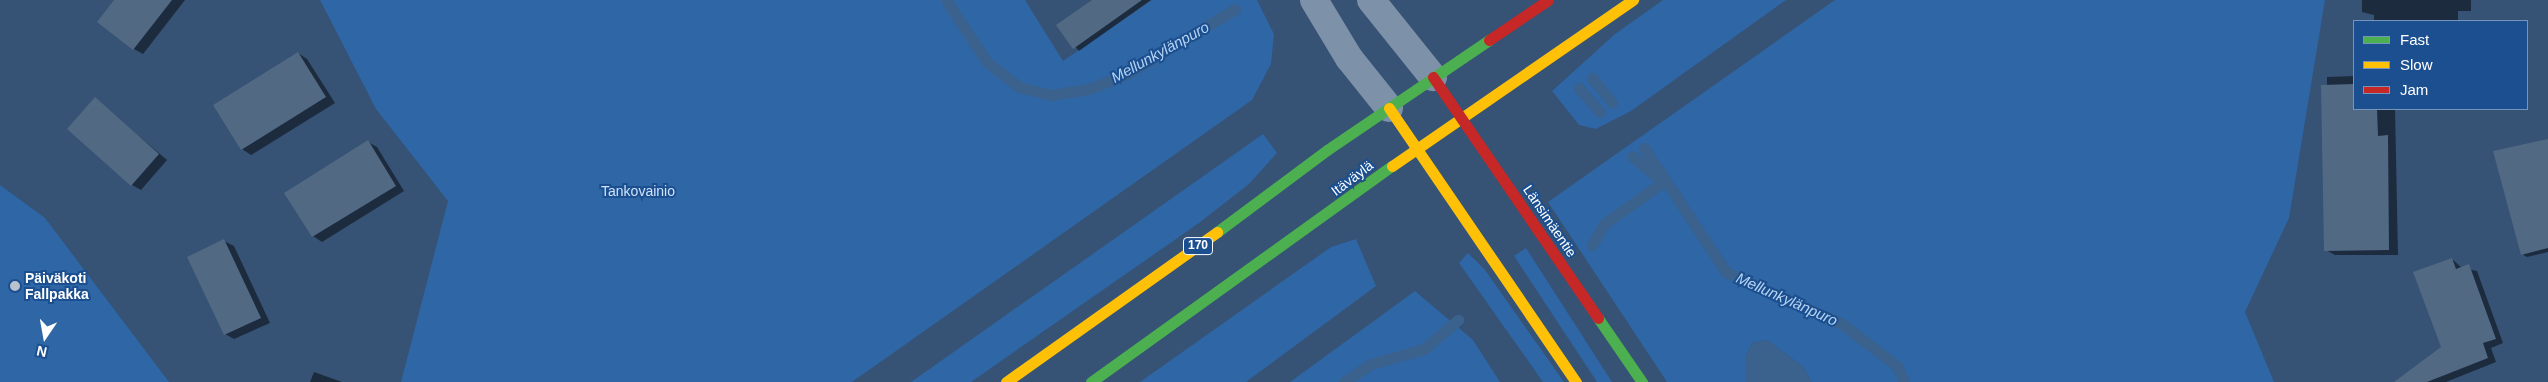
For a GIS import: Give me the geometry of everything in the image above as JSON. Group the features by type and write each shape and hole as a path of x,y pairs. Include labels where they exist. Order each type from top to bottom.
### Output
{"main road":[{"name":"170","path":"1006,382 1433,76 1548,0"},
{"name":"Itäväylä","path":"1091,382 1417,148 1633,0"},
{"name":"Länsimäentie","path":"1433,76 1642,382"},
{"path":"1388,108 1576,382"}],"street":[{"path":"1314,0 1350,58 1388,108"},
{"path":"1371,0 1433,76"}],"green space":[{"name":"Tankovainio","path":"320,0 1025,0 1063,61 1152,0 1257,0 1274,34 1271,64 1252,100 852,382 401,382 448,201 376,109"},
{"path":"1663,0 1786,0 1631,111 1596,129 1579,125 1552,91 1615,34"},
{"path":"1835,0 2325,0 2289,218 2245,312 2274,382 1812,382 1802,366 1767,340 1752,343 1745,358 1745,382 1667,382 1548,202"},
{"path":"1263,134 1277,153 1249,184 1199,223 971,382 911,382"},
{"path":"0,185 45,218 169,382 0,382"},
{"path":"1356,239 1376,286 1246,382 1140,382 1331,247"},
{"path":"1526,248 1612,382 1597,382 1514,256"},
{"path":"1468,253 1485,270 1564,382 1543,382 1459,263"},
{"path":"1415,291 1473,340 1500,382 1290,382"}],"shaded area":[{"path":"1767,340 1802,366 1812,382 1745,382 1745,358 1752,343"}],"building":[{"path":"114,0 172,0 133,50 97,22"},
{"path":"1092,0 1142,0 1073,49 1056,25"},
{"path":"298,52 326,97 241,150 213,105"},
{"path":"2353,84 2353,110 2377,110 2378,136 2388,135 2389,250 2324,251 2321,85"},
{"path":"95,97 159,154 131,186 67,129"},
{"path":"2548,139 2548,248 2521,255 2493,151"},
{"path":"368,140 396,186 312,237 284,193"},
{"path":"224,239 261,318 224,335 187,257"},
{"path":"2452,258 2456,269 2469,264 2496,339 2483,343 2488,358 2427,382 2394,382 2441,347 2413,272"}],"waterway":[{"name":"Mellunkylänpuro","path":"946,0 987,62 1019,87 1051,95 1089,89 1127,74 1235,9"},
{"name":"Mellunkylänpuro","path":"1592,78 1612,103"},
{"name":"Mellunkylänpuro","path":"1579,88 1600,112"},
{"name":"Mellunkylänpuro","path":"1644,148 1726,272 1842,324 1897,366 1904,382"},
{"path":"1592,245 1604,224 1663,182 1632,156"},
{"path":"1344,382 1371,364 1424,349 1458,320"}],"traffic: fast":[{"path":"1217,232 1327,150 1489,40"},
{"path":"1091,382 1392,166"},
{"path":"1598,318 1642,382"}],"traffic: slow":[{"path":"1392,166 1633,0"},
{"path":"1389,108 1576,382"},
{"path":"1006,382 1217,232"}],"traffic: jam":[{"path":"1489,40 1548,0"},
{"path":"1433,77 1598,318"}],"place":[{"name":"Päiväkoti Fallpakka","path":"15,286"}]}
